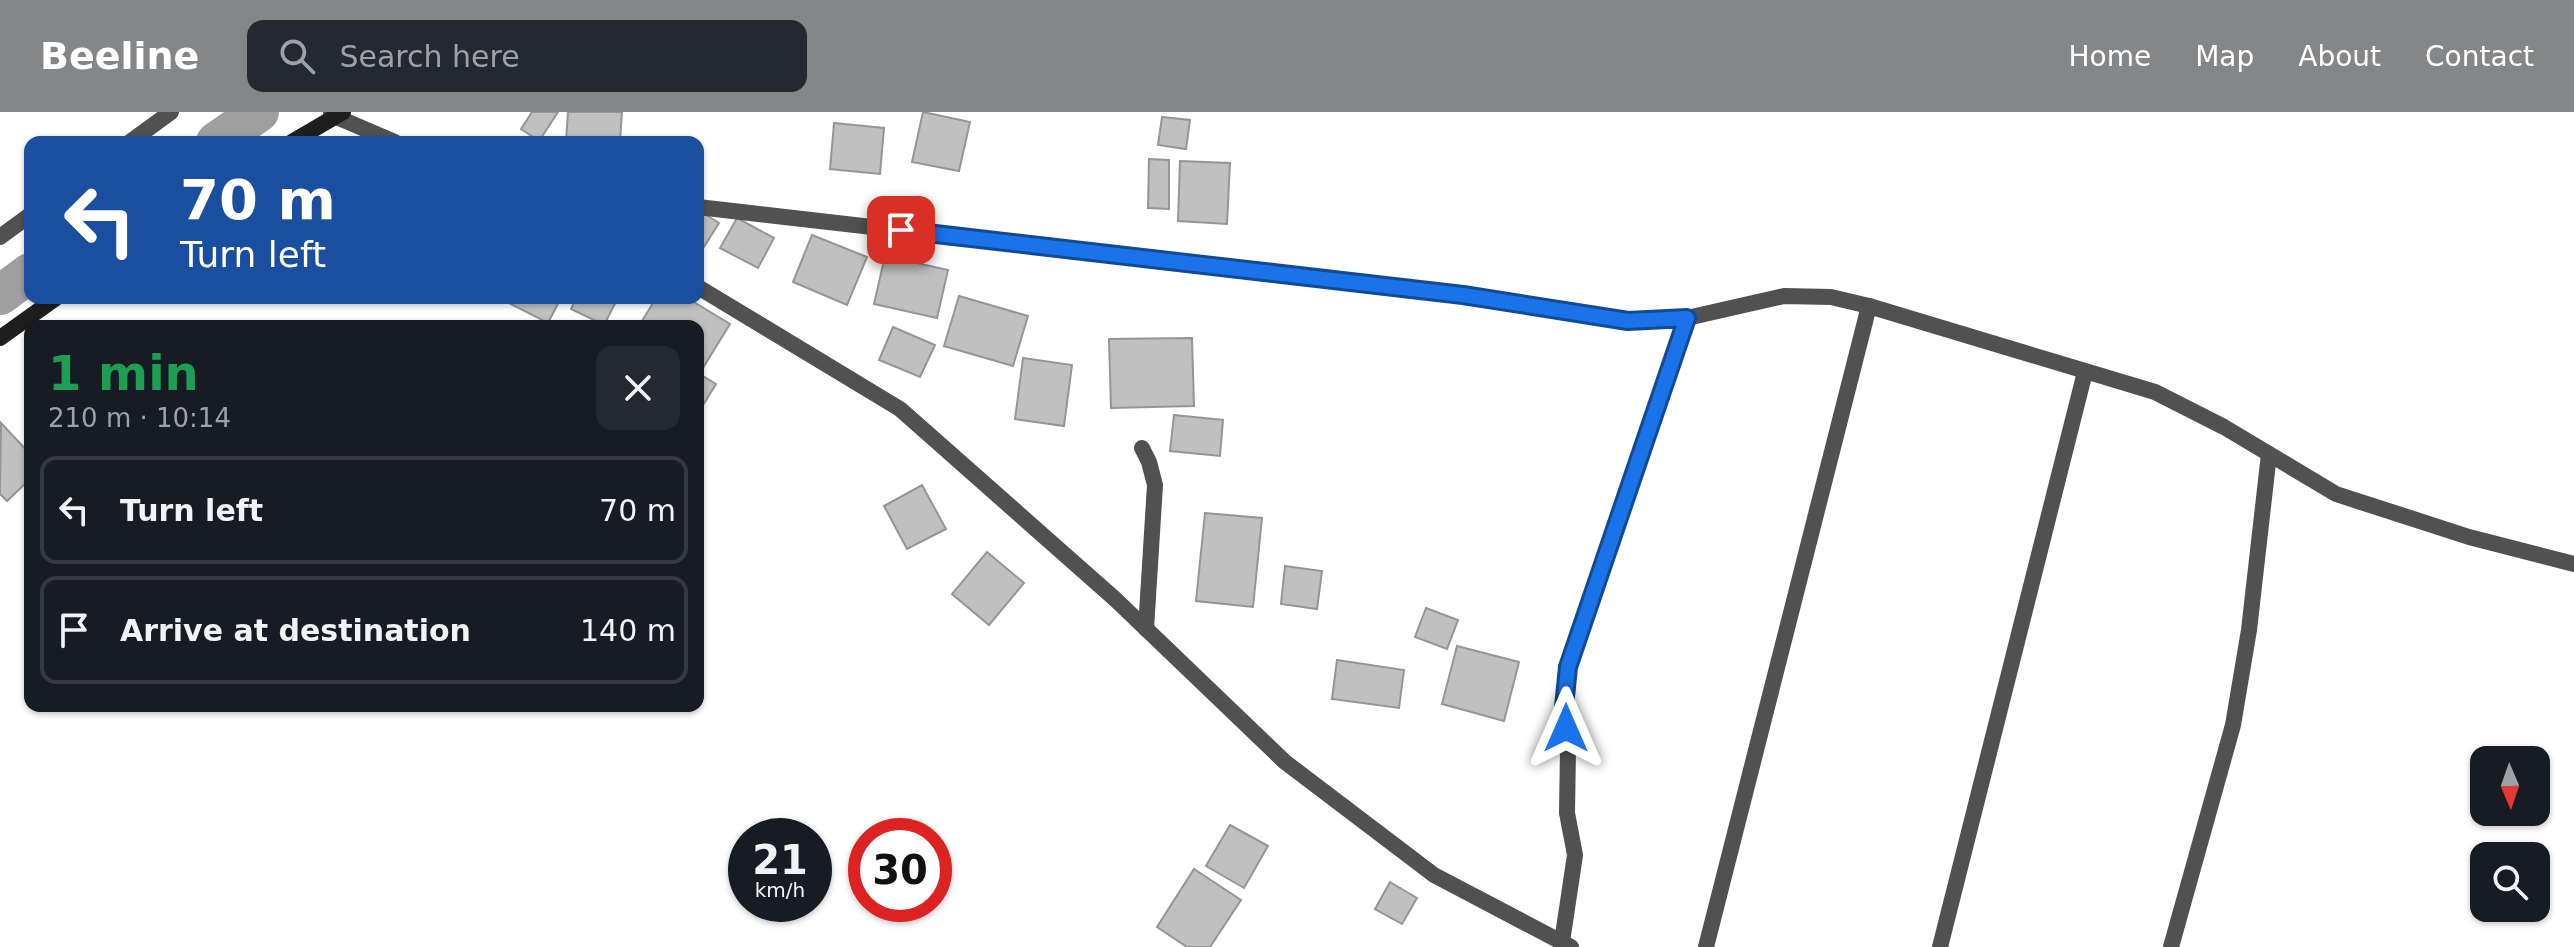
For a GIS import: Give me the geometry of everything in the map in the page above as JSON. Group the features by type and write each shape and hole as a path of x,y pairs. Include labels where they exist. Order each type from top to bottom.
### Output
{"street":[{"path":"138,136 171,112"},
{"path":"301,136 336,113 383,136"},
{"path":"704,208 1463,295 1628,321 1687,318 1784,296 1831,297 2155,392 2224,427 2336,494 2469,537 2574,564"},
{"path":"0,237 24,219"},
{"path":"704,291 900,409 1146,629 1285,762 1434,875 1566,945 1575,855 1567,813 1568,749 1564,707 1568,667 1687,318"},
{"path":"25,320 48,304"},
{"path":"1706,947 1869,306"},
{"path":"0,338 24,321"},
{"path":"1940,947 2085,372"},
{"path":"1142,448 1155,485 1146,629"},
{"path":"2171,947 2233,725 2249,630 2269,454"}],"building":[{"path":"532,112 558,112 542,136 532,136 521,129"},
{"path":"568,112 622,112 620,136 566,136"},
{"path":"923,112 970,122 959,171 912,162"},
{"path":"1162,117 1190,120 1186,149 1158,145"},
{"path":"834,123 884,128 880,174 830,169"},
{"path":"1149,159 1169,160 1169,209 1148,208"},
{"path":"1180,161 1230,163 1227,224 1178,221"},
{"path":"704,214 719,223 704,247"},
{"path":"737,218 774,238 758,268 720,248"},
{"path":"812,235 867,257 847,305 793,282"},
{"path":"885,256 948,270 937,318 874,304"},
{"path":"959,296 1028,316 1013,366 944,346"},
{"path":"511,304 558,304 550,320 542,320"},
{"path":"573,304 615,304 607,320 594,320 571,309"},
{"path":"652,304 697,304 730,324 704,366 704,320 643,320"},
{"path":"893,327 935,345 920,377 879,360"},
{"path":"1192,338 1194,406 1111,408 1109,339"},
{"path":"1023,358 1072,365 1064,426 1015,419"},
{"path":"704,377 716,384 704,404"},
{"path":"1174,415 1223,420 1220,456 1170,451"},
{"path":"1,423 24,448 24,485 7,501 0,494"},
{"path":"922,485 946,529 907,549 884,506"},
{"path":"1205,513 1262,518 1253,607 1196,601"},
{"path":"987,552 1024,583 989,625 952,594"},
{"path":"1285,566 1322,571 1317,609 1281,604"},
{"path":"1426,608 1458,620 1447,649 1415,637"},
{"path":"1457,646 1519,662 1504,721 1442,704"},
{"path":"1337,660 1404,670 1399,708 1332,699"},
{"path":"1230,825 1268,846 1244,888 1206,866"},
{"path":"1194,869 1241,900 1210,947 1187,947 1157,927"},
{"path":"1390,882 1417,898 1402,924 1375,909"}],"waterway":[{"path":"225,136 259,112"},
{"path":"0,295 24,277"}],"route":[{"path":"901,230 1463,295 1628,321 1687,318 1568,667 1564,707 1566,728"}]}
